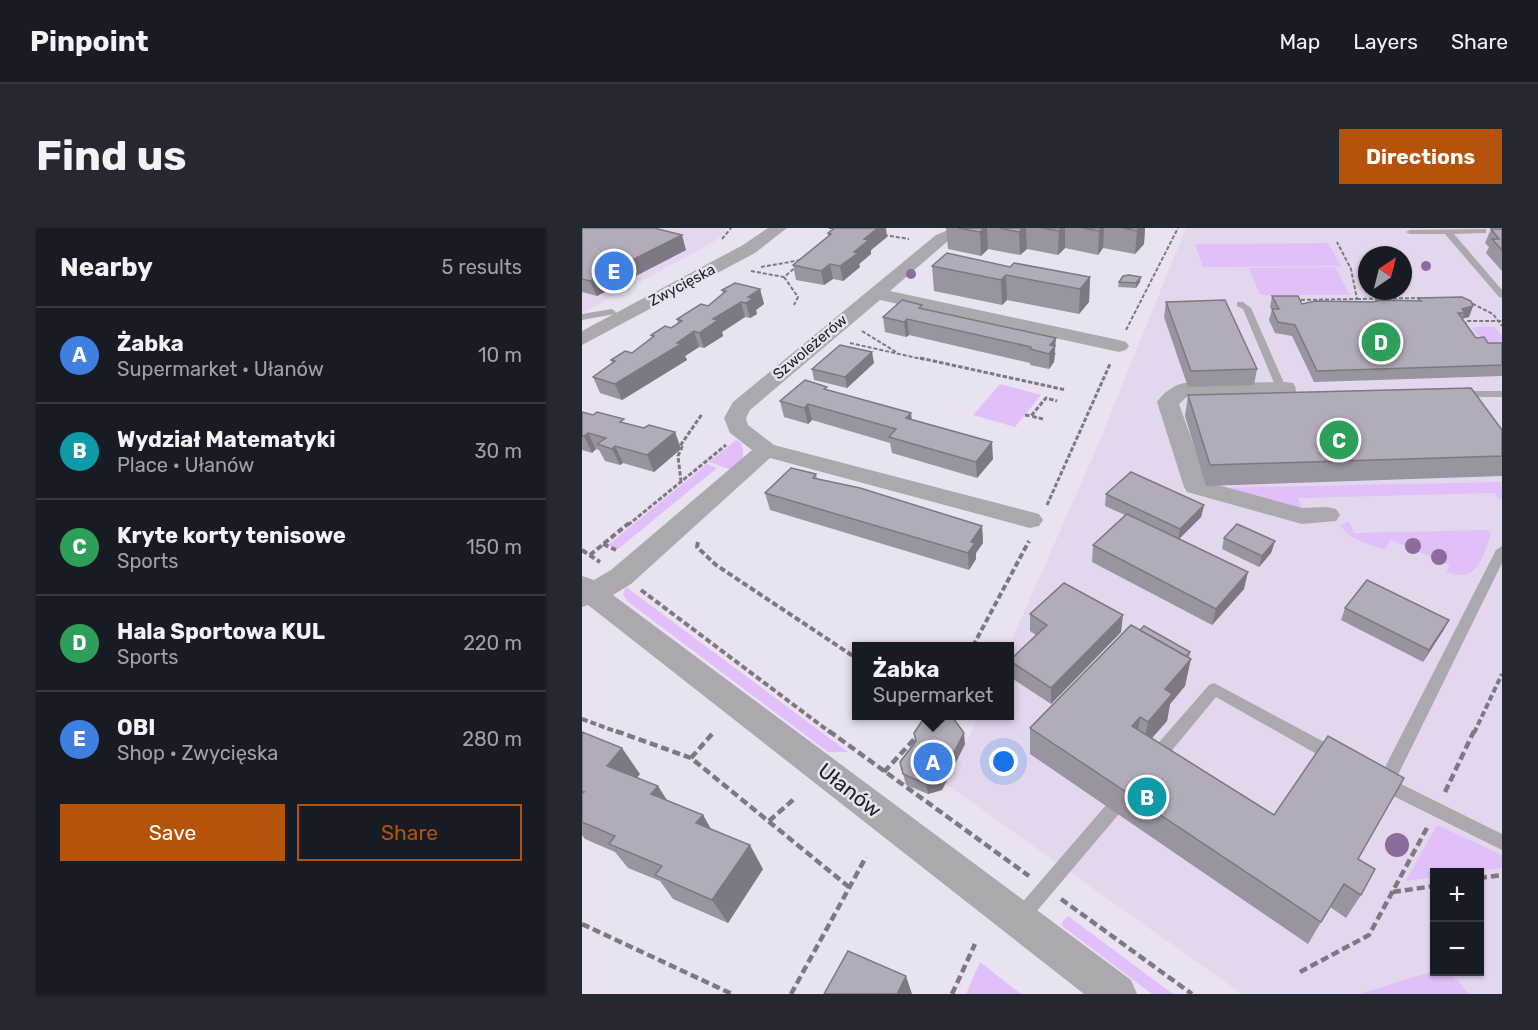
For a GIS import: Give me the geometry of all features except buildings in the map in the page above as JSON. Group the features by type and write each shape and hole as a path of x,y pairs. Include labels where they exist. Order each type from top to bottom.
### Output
{"street":[{"name":"Zwycięska","path":"582,328 732,245 752,228"},
{"name":"Zwycięska","path":"582,339 749,249 779,228"},
{"name":"Szwoleżerów","path":"742,432 735,423 741,407 942,237 957,232 1001,230"},
{"path":"874,293 1119,346"},
{"path":"1293,391 1184,389 1168,402 1196,486 1302,516 1327,515"},
{"path":"742,432 766,450 1035,523"},
{"path":"586,583 621,577 766,450"},
{"name":"Ułanów","path":"586,583 1117,994"}],"lane":[{"path":"1410,232 1483,231"},
{"path":"1448,232 1502,295"},
{"path":"1240,304 1247,308 1280,385 1293,391"},
{"path":"582,317 612,312"},
{"path":"1445,394 1502,393"},
{"path":"1385,784 1496,572 1502,550"},
{"path":"1149,765 1214,689 1345,762"},
{"path":"1365,773 1502,843"},
{"path":"1019,919 1113,809"}],"path":[{"path":"830,228 835,228 839,232"},
{"path":"975,642 1178,228"},
{"path":"877,233 915,240"},
{"path":"1337,242 1351,269 1360,306"},
{"path":"784,278 806,259 745,270 784,278 798,297 794,304"},
{"path":"1290,300 1456,299"},
{"path":"1465,300 1493,314 1502,327"},
{"path":"1464,326 1467,321 1500,321"},
{"path":"857,328 900,354"},
{"path":"842,341 1066,390"},
{"path":"1031,416 1046,398 1057,401"},
{"path":"681,482 678,456 682,447 680,446 702,414"},
{"path":"1025,415 1043,419"},
{"path":"586,583 681,482 742,432"},
{"path":"699,538 697,547 716,565 852,655"},
{"path":"582,550 586,583"},
{"path":"586,583 621,577 884,772 921,732"},
{"path":"1300,972 1369,935 1436,810 1502,674"},
{"path":"582,719 691,758 849,886"},
{"path":"691,758 712,734"},
{"path":"769,821 794,799"},
{"path":"791,994 866,857"},
{"path":"1484,877 1502,875"},
{"path":"1392,892 1430,887"},
{"path":"582,924 732,994"},
{"path":"952,994 975,944"}],"shaded area":[{"path":"582,228 726,228 726,232 710,244 582,313"},
{"path":"1186,228 1502,228 1502,994 1242,994 946,784 977,720 1014,720 1014,642 1011,642 1095,452"},
{"path":"1328,243 1341,266 1203,267 1195,244"},
{"path":"1335,267 1350,295 1260,295 1249,268"},
{"path":"1475,327 1495,327 1502,336 1502,343 1486,341 1473,329"},
{"path":"1000,384 1041,395 1015,427 973,415"},
{"path":"736,440 741,443 743,454 734,471 709,462"},
{"path":"707,464 717,468 618,549 608,545"},
{"path":"1502,482 1502,499 1498,499 1495,493 1298,498 1302,509 1213,488"},
{"path":"1349,521 1354,533 1488,530 1491,535 1477,567 1465,575 1457,575 1446,572 1450,565 1391,540 1385,548 1381,549 1358,540 1343,530 1341,525"},
{"path":"626,587 848,752 828,752 627,601 623,594"},
{"path":"1437,825 1502,855 1502,868 1484,870 1484,868 1430,868 1430,878 1406,881"},
{"path":"1068,916 1173,994 1152,994 1062,926"},
{"path":"980,962 1021,994 966,994"},
{"path":"1430,972 1430,976 1453,976 1469,994 1359,994"}],"place":[{"name":"OBI","path":"614,271"},
{"name":"Hala Sportowa KUL","path":"1381,342"},
{"name":"Kryte korty tenisowe","path":"1339,440"},
{"name":"Żabka","path":"933,762"},
{"name":"Wydział Matematyki","path":"1147,797"}]}
